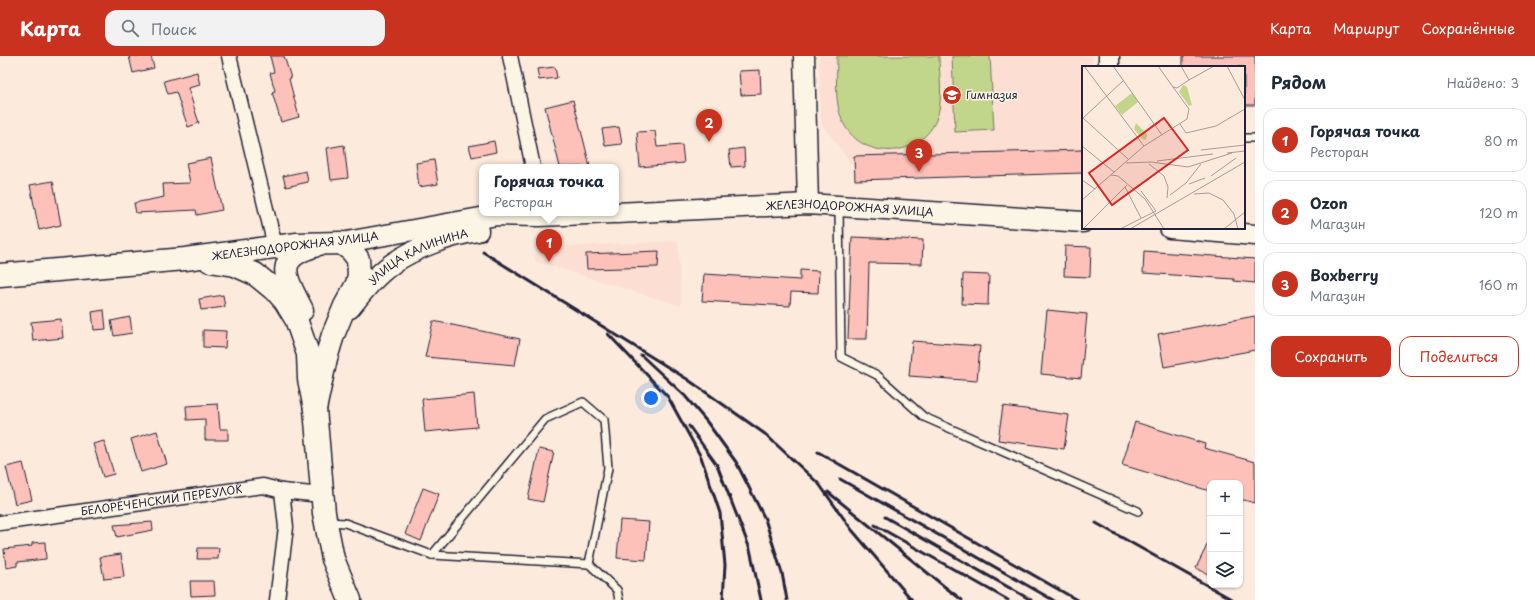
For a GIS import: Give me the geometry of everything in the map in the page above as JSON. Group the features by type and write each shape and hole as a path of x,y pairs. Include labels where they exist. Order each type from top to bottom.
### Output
{"main road":[{"path":"804,56 808,204"},
{"name":"ЖЕЛЕЗНОДОРОЖНАЯ УЛИЦА","path":"619,213 808,204 1082,222"},
{"name":"ЖЕЛЕЗНОДОРОЖНАЯ УЛИЦА","path":"0,275 185,259 275,246 332,243 497,216"},
{"name":"УЛИЦА КАЛИНИНА","path":"339,321 378,276 402,258 434,243 465,233 537,216"},
{"path":"1182,229 1255,235"},
{"name":"УЛИЦА КАЛИНИНА","path":"315,409 326,358 339,321 357,284 359,275 359,263 354,254 332,243 294,254 288,260 286,267 288,280 306,320 309,341 308,354 310,380 315,409 322,495 326,521 333,559 350,600"},
{"name":"УЛИЦА КАЛИНИНА","path":"185,259 208,260 235,265 245,269 266,283 277,292 292,311 308,354"}],"street":[{"path":"229,56 275,246"},
{"path":"510,56 532,164"},
{"name":"БЕЛОРЕЧЕНСКИЙ ПЕРЕУЛОК","path":"0,523 263,486 282,491 322,495"},
{"path":"276,600 286,527 282,491"}],"lane":[{"path":"839,206 841,357 877,375 924,417 1138,511"},
{"path":"432,555 545,419 583,402 604,420 608,468 589,564"},
{"path":"326,521 345,523 432,555 589,564 617,590 619,600"}],"shaded area":[{"name":"Гимназия","path":"819,56 1092,56 1092,66 1082,66 1082,155 854,167 821,123"},
{"path":"678,241 681,306 535,261 536,248"}],"green space":[{"path":"837,56 939,56 940,105 936,120 928,133 917,143 903,148 889,150 875,149 861,143 850,133 839,113 836,88"},
{"path":"952,56 990,56 994,130 955,132"}],"building":[{"path":"129,56 151,56 154,68 133,73"},
{"path":"270,56 284,56 291,78 289,79 299,117 281,122 272,92 275,91 270,73 274,72"},
{"path":"1183,56 1255,56 1255,105 1245,105 1245,66 1183,66"},
{"path":"555,67 557,78 539,80 537,69"},
{"path":"760,70 761,94 741,95 739,71"},
{"path":"197,72 200,85 188,88 199,123 188,127 176,92 168,94 164,81"},
{"path":"573,100 589,164 559,164 545,107"},
{"path":"619,127 622,144 605,146 602,129"},
{"path":"655,131 657,147 682,145 684,163 640,167 637,132"},
{"path":"494,141 496,152 472,157 469,146"},
{"path":"344,145 348,178 331,180 327,148"},
{"path":"744,148 745,166 731,167 729,150"},
{"path":"1082,150 1082,173 855,180 854,156"},
{"path":"211,158 222,210 197,215 196,210 136,213 134,203 164,197 163,184 190,183 186,163"},
{"path":"434,160 438,184 419,187 416,163"},
{"path":"306,171 308,182 286,187 283,176"},
{"path":"53,181 61,225 39,230 30,185"},
{"path":"852,237 923,240 922,264 869,263 867,339 848,339"},
{"path":"1065,246 1091,247 1090,277 1064,276"},
{"path":"659,251 658,267 587,269 586,254"},
{"path":"1144,251 1255,259 1255,283 1234,281 1234,279 1143,273"},
{"path":"800,270 819,271 818,293 791,292 790,306 702,301 704,274 800,280"},
{"path":"963,274 989,275 988,305 962,304"},
{"path":"223,295 225,307 201,310 199,299"},
{"path":"104,310 106,329 94,330 92,312"},
{"path":"1047,310 1087,314 1081,378 1041,374"},
{"path":"1255,316 1255,350 1164,367 1158,334"},
{"path":"130,317 132,333 114,336 111,321"},
{"path":"61,319 63,338 33,341 31,322"},
{"path":"433,321 520,339 515,365 425,357"},
{"path":"203,330 226,331 225,348 203,347"},
{"path":"912,341 980,346 977,381 909,376"},
{"path":"474,394 477,427 425,432 422,399"},
{"path":"218,404 220,429 228,429 228,440 205,440 205,419 187,420 186,406"},
{"path":"1003,406 1069,415 1064,449 998,440"},
{"path":"1135,422 1205,444 1204,448 1255,462 1255,503 1243,500 1243,480 1207,480 1207,490 1122,465"},
{"path":"157,431 167,464 141,472 131,439"},
{"path":"104,441 114,474 103,477 93,444"},
{"path":"539,449 554,452 543,502 528,499"},
{"path":"23,463 32,500 15,504 6,467"},
{"path":"423,488 439,494 421,541 405,534"},
{"path":"620,520 649,522 646,560 617,558"},
{"path":"152,522 153,530 117,537 114,525"},
{"path":"45,542 46,559 17,562 17,566 6,568 4,549 32,546 32,543"},
{"path":"1207,545 1207,574 1196,568"},
{"path":"198,548 219,548 218,559 197,559"},
{"path":"121,554 124,577 104,579 100,557"},
{"path":"190,581 214,581 215,595 191,596"}],"railway":[{"path":"483,252 687,379 765,434 819,484 852,530 912,600"},
{"path":"608,334 668,397 701,457 720,513 725,565 723,600"},
{"path":"641,355 685,396 707,422 736,462 765,519 782,573 787,600"},
{"path":"689,426 717,465 750,549 761,600"},
{"path":"818,452 1077,600"},
{"path":"840,479 1053,600"},
{"path":"828,492 962,600"},
{"path":"885,517 1031,600"},
{"path":"1096,523 1233,600"},
{"path":"875,525 1008,600"}],"place":[{"name":"Гимназия","path":"952,95"},
{"name":"Ozon","path":"709,142"},
{"name":"Boxberry","path":"919,172"},
{"name":"Горячая точка","path":"549,262"}]}
